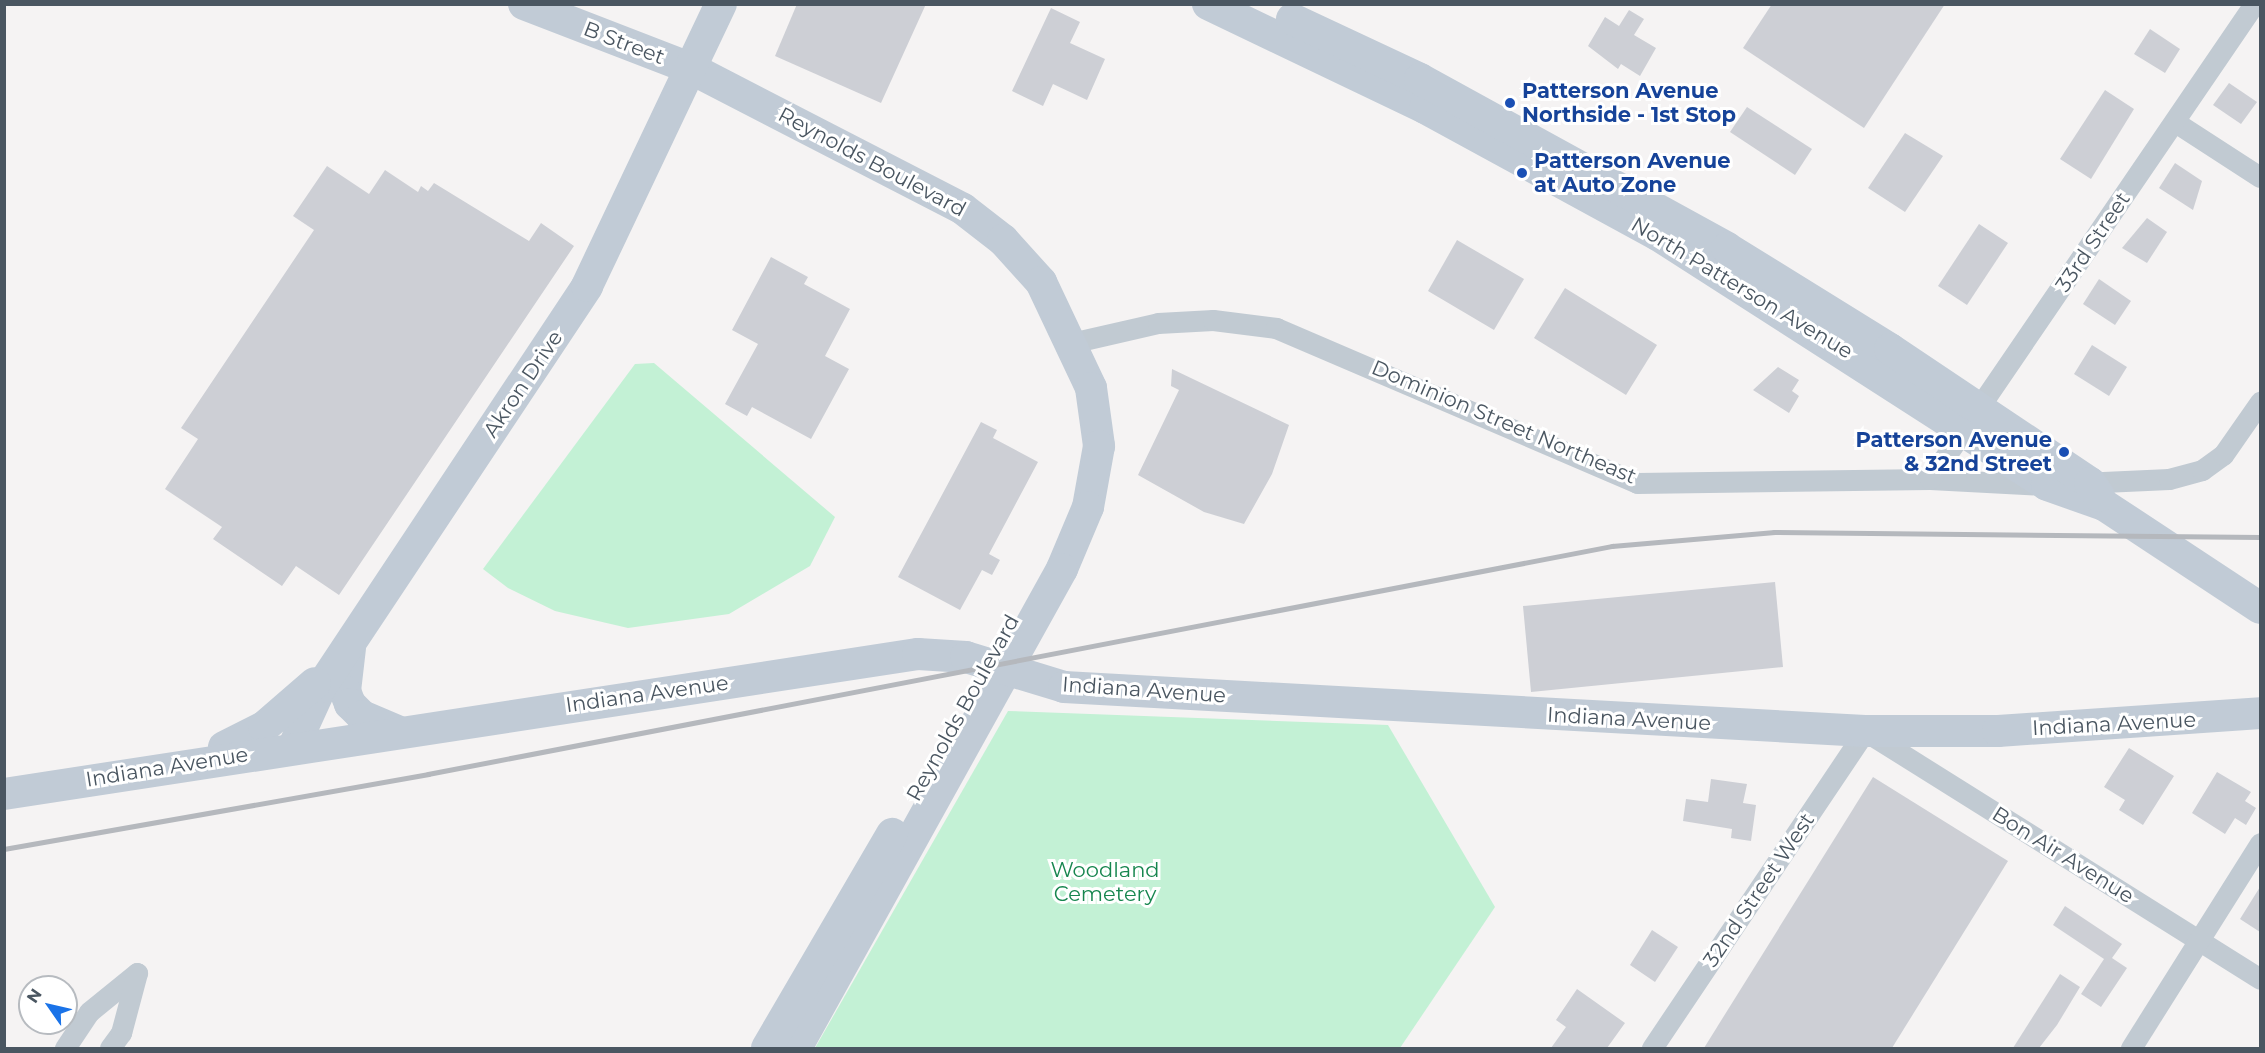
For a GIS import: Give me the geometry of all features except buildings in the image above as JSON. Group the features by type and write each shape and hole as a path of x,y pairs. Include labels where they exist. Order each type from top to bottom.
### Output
{"main road":[{"name":"B Street","path":"524,4 690,68"},
{"name":"Akron Drive","path":"294,746 345,652 587,286 721,4"},
{"name":"North Patterson Avenue","path":"1208,4 1367,79 1583,192 2097,494 2259,609"},
{"name":"North Patterson Avenue","path":"1262,4 1420,79 1624,186 1787,283 1972,419 2048,485 2097,494"},
{"name":"Reynolds Boulevard","path":"690,68 963,209 1026,263 1071,343 1090,388 1099,446 1088,507 998,668 795,1048"},
{"path":"345,652 345,691 350,704 362,716 398,730"},
{"path":"174,766 256,733 345,652"},
{"name":"Indiana Avenue","path":"4,794 398,730 918,654 998,668 1064,687 1865,732 1998,731 2260,713"},
{"name":"Reynolds Boulevard","path":"767,1048 998,668"}],"street":[{"name":"33rd Street","path":"1930,479 2254,4"},
{"path":"2175,122 2260,177"},
{"name":"Dominion Street Northeast","path":"1071,343 1158,323 1213,320 1276,328 1637,483 1930,479 2048,485"},
{"path":"2097,494 2202,470 2223,455 2260,402"},
{"name":"Bon Air Avenue","path":"1865,732 2260,979"},
{"name":"32nd Street West","path":"1652,1048 1865,732"},
{"path":"2131,1048 2260,843"},
{"path":"66,1048 89,1012 136,973 121,1033 110,1048"}],"green space":[{"path":"654,363 835,517 810,566 729,614 628,628 555,611 508,588 483,569 635,364"},
{"name":"Woodland Cemetery","path":"1008,711 1388,725 1495,907 1400,1048 815,1048"}],"railway":[{"path":"4,849 428,774 1612,546 1774,532 2260,537"}],"place":[{"name":"Patterson Avenue Northside - 1st Stop","path":"1510,103"},
{"name":"Patterson Avenue at Auto Zone","path":"1522,173"},
{"name":"Patterson Avenue & 32nd Street","path":"2064,452"}]}
